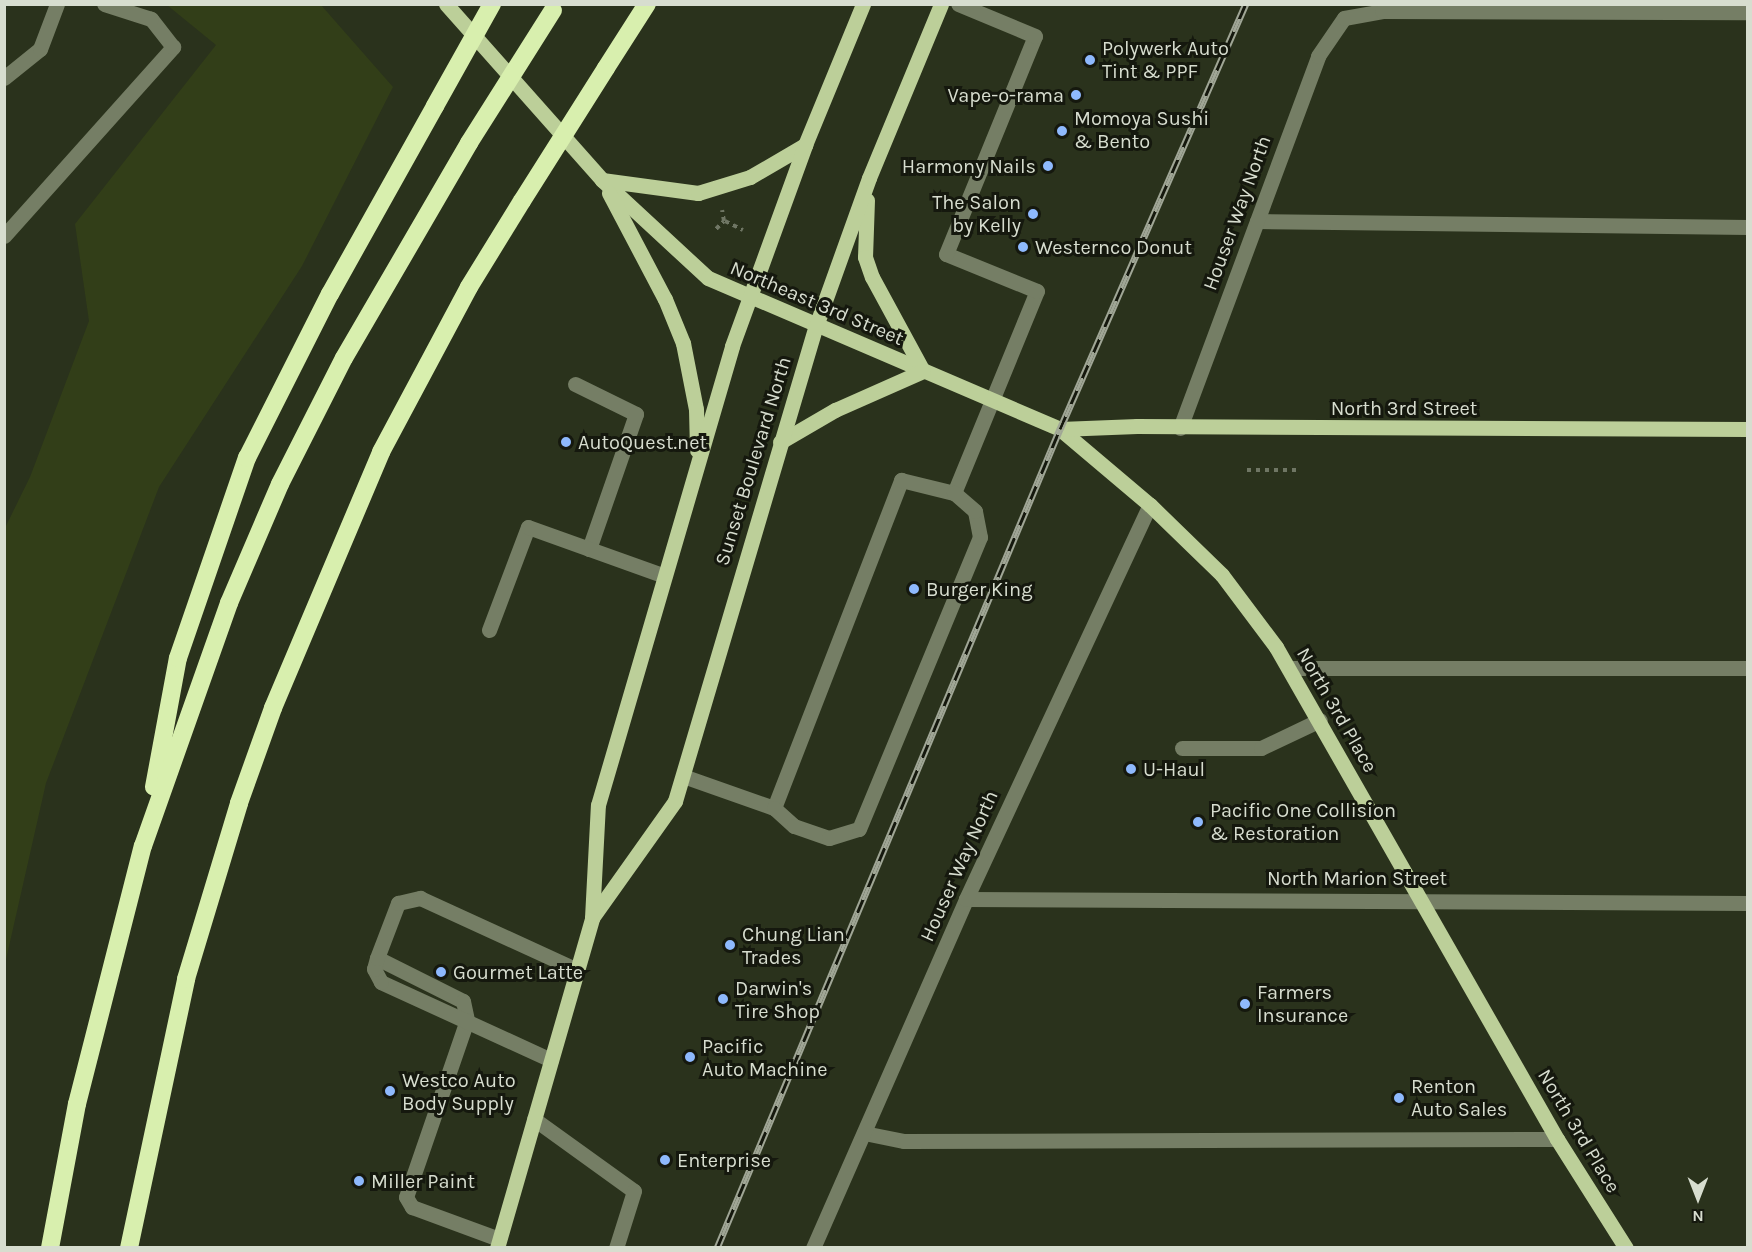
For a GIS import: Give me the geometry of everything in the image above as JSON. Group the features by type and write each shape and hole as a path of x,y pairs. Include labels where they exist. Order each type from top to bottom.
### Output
{"highway":[{"path":"50,1248 80,1094 143,846 178,658 247,458 330,294 492,4"},
{"path":"129,1248 186,978 239,803 273,708 381,452 469,287 647,4"},
{"path":"143,846 229,603 280,484 377,296 469,142 555,7"}],"main road":[{"name":"Northeast 3rd Street","path":"446,4 602,180 708,278 1060,429"},
{"name":"Sunset Boulevard North","path":"498,1243 592,918 597,805 694,475 748,297 805,145 863,4"},
{"name":"Sunset Boulevard North","path":"592,918 675,801 816,326 869,178 941,4"},
{"path":"602,180 698,193 750,177 805,145"},
{"path":"780,442 835,410 923,371 885,305 865,257 869,178"},
{"path":"602,180 665,299 683,343 696,409 694,475"},
{"name":"North 3rd Street","path":"1060,429 1748,429"},
{"name":"North 3rd Place","path":"1060,429 1150,505 1234,588 1320,720 1557,1139 1626,1248"}],"street":[{"path":"4,78 40,49 57,4"},
{"path":"4,236 174,47 151,19 104,4"},
{"path":"954,493 1037,291 946,255 1035,36 958,4"},
{"name":"Houser Way North","path":"1180,428 1318,56 1344,18 1382,11 1748,12"},
{"path":"1257,221 1748,227"},
{"path":"575,384 636,414 589,549"},
{"path":"682,776 774,808 794,826 829,838 858,829 980,537 975,511 954,493 901,480 774,808"},
{"name":"Houser Way North","path":"813,1248 966,899 1150,505"},
{"path":"489,630 528,527 665,576"},
{"path":"1288,668 1748,668"},
{"path":"1182,748 1261,748 1320,720"},
{"path":"551,1060 381,982 374,969 377,958 398,903 420,898 577,970"},
{"name":"North Marion Street","path":"966,899 1422,899 1748,903"},
{"path":"467,1020 406,1197 412,1207 498,1243"},
{"path":"534,1119 634,1191 616,1248"},
{"path":"864,1133 904,1141 1557,1139"}],"path":[{"path":"722,206 724,221"},
{"path":"716,229 724,221"},
{"path":"724,221 743,230"},
{"path":"1247,470 1301,470"}],"green space":[{"path":"167,5 321,5 393,87 302,266 159,487 46,783 5,964 5,528 30,477 89,321 75,224 216,45"}],"railway":[{"path":"717,1248 1060,429 1246,4"}],"place":[{"name":"Polywerk Auto Tint & PPF","path":"1090,60"},
{"name":"Vape-o-rama","path":"1076,95"},
{"name":"Momoya Sushi & Bento","path":"1062,131"},
{"name":"Harmony Nails","path":"1048,166"},
{"name":"The Salon by Kelly","path":"1033,214"},
{"name":"Westernco Donut","path":"1023,247"},
{"name":"AutoQuest.net","path":"566,442"},
{"name":"Burger King","path":"914,589"},
{"name":"U-Haul","path":"1131,769"},
{"name":"Pacific One Collision & Restoration","path":"1198,822"},
{"name":"Chung Lian Trades","path":"730,945"},
{"name":"Gourmet Latte","path":"441,972"},
{"name":"Darwin's Tire Shop","path":"723,999"},
{"name":"Farmers Insurance","path":"1245,1004"},
{"name":"Pacific Auto Machine","path":"690,1057"},
{"name":"Westco Auto Body Supply","path":"390,1091"},
{"name":"Renton Auto Sales","path":"1399,1098"},
{"name":"Enterprise","path":"665,1160"},
{"name":"Miller Paint","path":"359,1181"}]}
